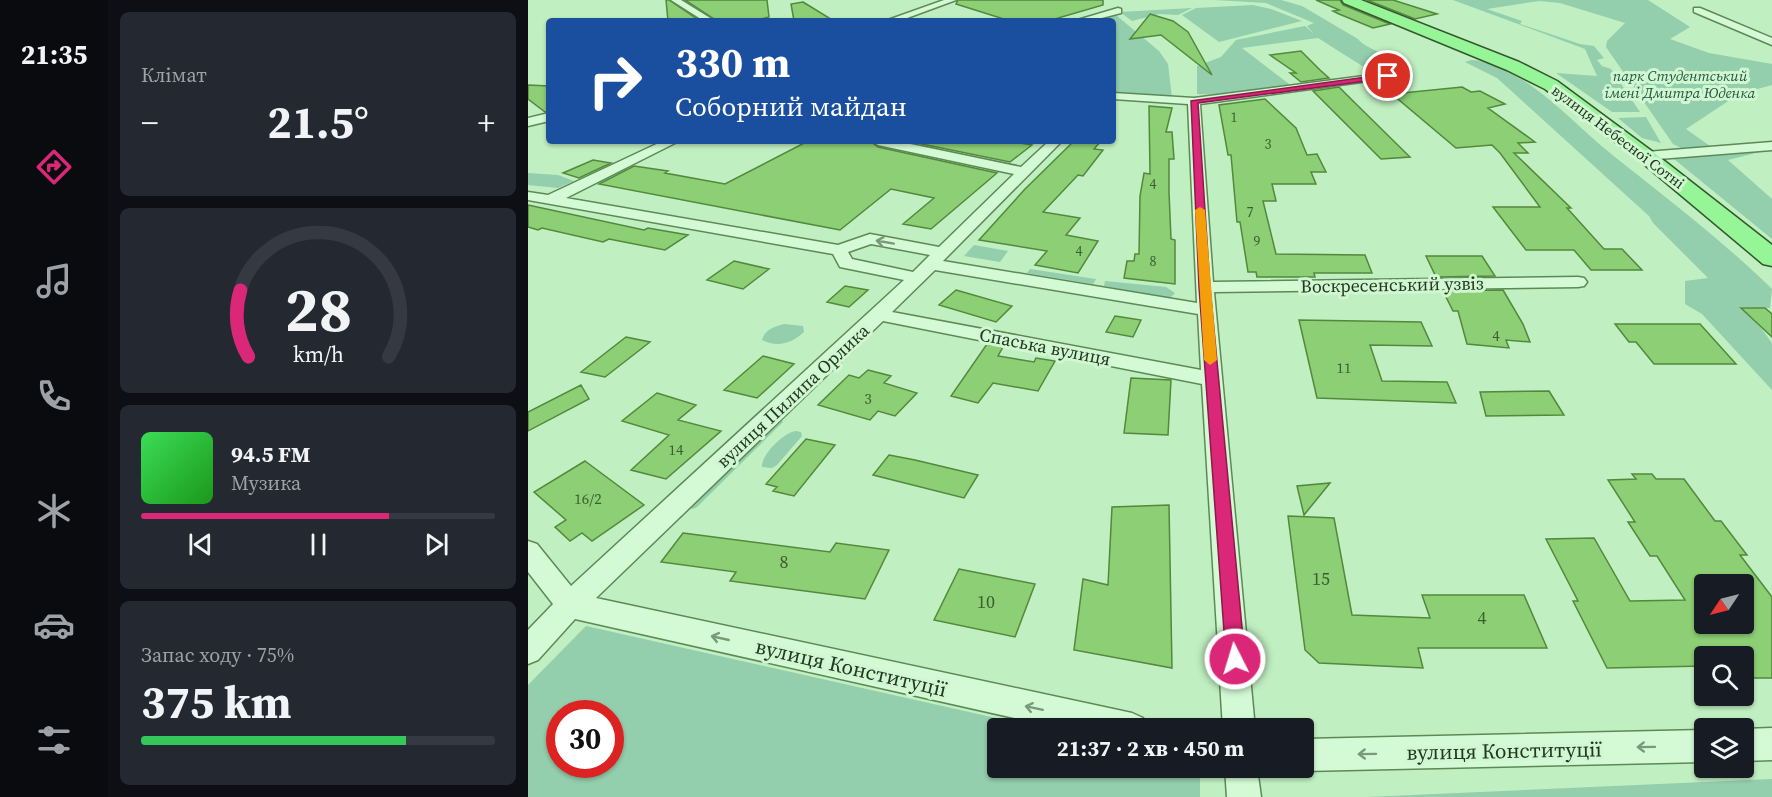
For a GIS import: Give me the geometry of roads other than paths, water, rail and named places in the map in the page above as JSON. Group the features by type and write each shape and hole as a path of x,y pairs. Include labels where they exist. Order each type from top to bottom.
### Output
{"main road":[{"name":"вулиця Небесної Сотні","path":"1348,0 1514,66 1551,85 1646,156 1772,258"}],"street":[{"path":"675,0 705,18"},
{"path":"899,18 952,0"},
{"path":"1697,10 1772,42"},
{"path":"1091,18 1118,11"},
{"path":"1116,96 1194,101 1388,76"},
{"path":"1194,101 1205,287 1239,718"},
{"path":"528,122 546,118"},
{"path":"550,200 666,144"},
{"path":"892,144 1024,172"},
{"name":"вулиця Пилипа Орлика","path":"528,650 570,605 879,315 1053,144"},
{"path":"1646,156 1772,146"},
{"path":"528,196 838,250 870,239 930,265"},
{"path":"838,250 846,263 930,265 1207,310"},
{"name":"Воскресенський узвіз","path":"1205,287 1578,282"},
{"name":"Спаська вулиця","path":"879,315 1212,379"},
{"path":"528,552 570,605"},
{"name":"вулиця Конституції","path":"570,605 1082,718"},
{"path":"1754,745 1772,744"},
{"name":"вулиця Конституції","path":"1314,755 1694,746"},
{"path":"1242,778 1244,797"}],"park label":[{"name":"парк Студентський імені Дмитра Юденка","path":"1680,84"}]}
